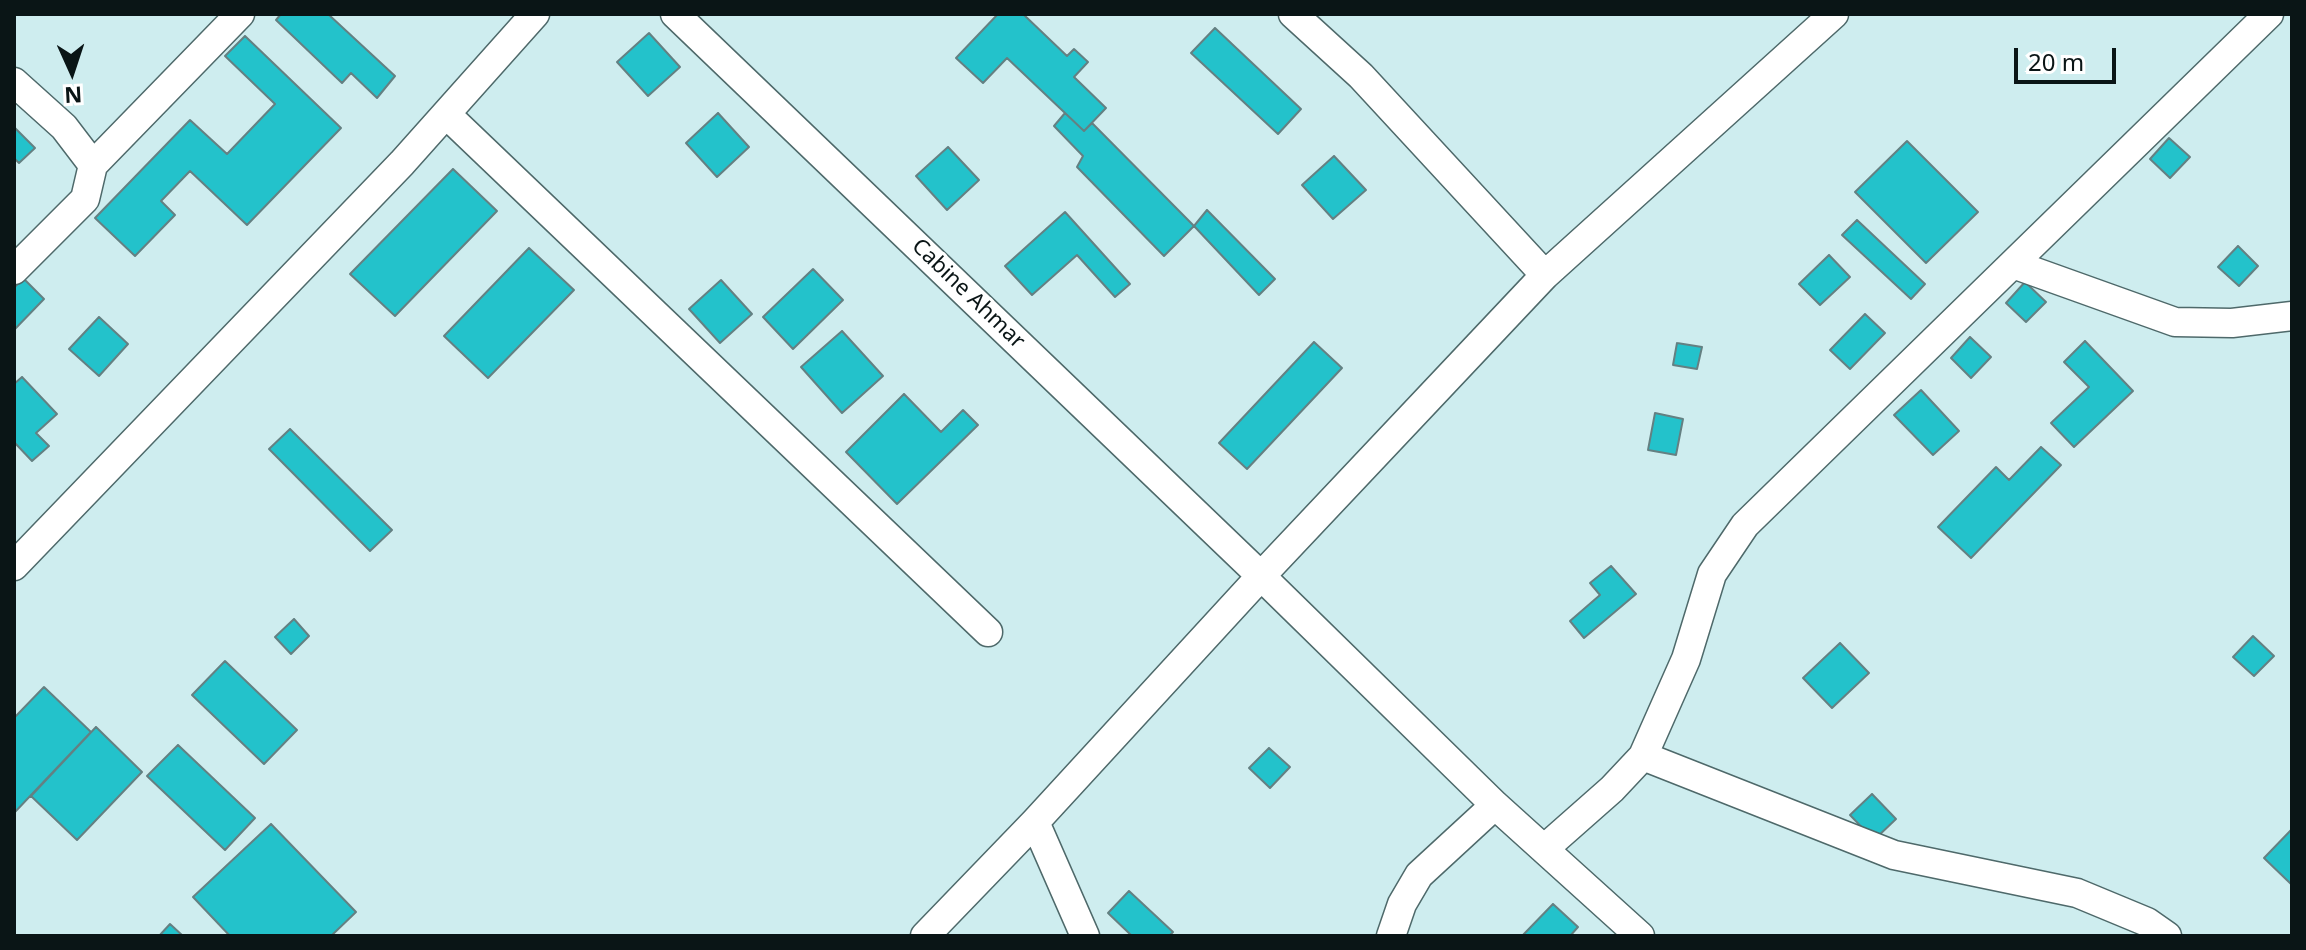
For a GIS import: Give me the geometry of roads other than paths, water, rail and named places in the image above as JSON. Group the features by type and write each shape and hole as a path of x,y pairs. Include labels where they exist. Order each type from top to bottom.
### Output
{"street":[{"path":"14,270 85,199 93,165 240,14"},
{"path":"14,566 402,163 535,14"},
{"name":"Cabine Ahmar","path":"675,14 1495,805 1640,936"},
{"path":"1293,14 1361,76 1545,275"},
{"path":"925,936 1545,275 1834,14"},
{"path":"1544,849 1612,789 1643,756 1686,659 1712,574 1745,525 2269,14"},
{"path":"14,82 64,127 93,165"},
{"path":"446,114 988,632"},
{"path":"2013,264 2175,322 2232,323 2292,316"},
{"path":"1643,756 1894,855 2077,893 2147,922 2167,936"},
{"path":"1391,936 1402,904 1419,875 1495,805"},
{"path":"1035,822 1085,936"}]}
